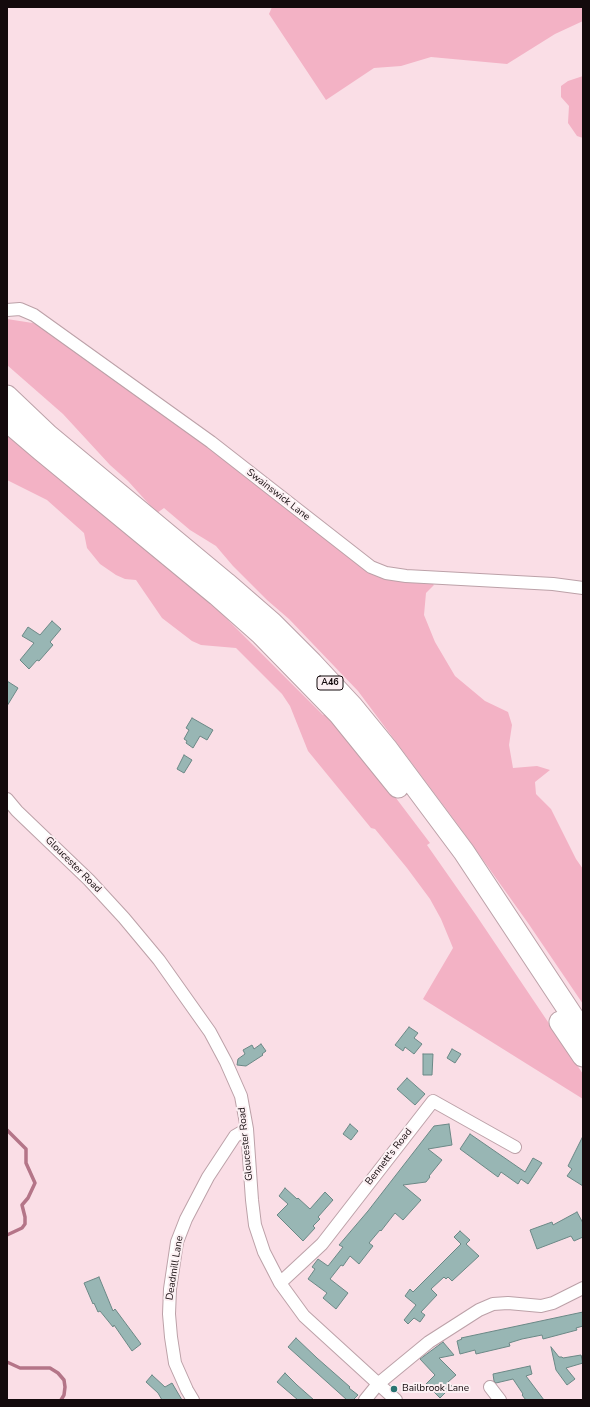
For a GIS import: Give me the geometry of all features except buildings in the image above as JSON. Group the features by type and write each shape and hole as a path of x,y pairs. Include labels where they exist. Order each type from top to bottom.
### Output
{"highway":[{"name":"A46","path":"7,396 48,435 272,623 352,706 388,750 464,852 583,1032"},
{"name":"A46","path":"7,421 40,450 217,594 261,634 339,714 434,833 583,1056"}],"street":[{"name":"Swainswick Lane","path":"7,310 20,310 34,315 211,442 371,567 386,573 406,576 553,584 583,588"},
{"name":"Gloucester Road","path":"7,799 17,811 89,880 124,918 159,960 210,1032 226,1062 241,1096 247,1128 255,1225 264,1252 280,1283 304,1316 396,1400"},
{"name":"Bennett's Road","path":"280,1283 322,1244 433,1100 516,1147"},
{"name":"Deadmill Lane","path":"193,1400 175,1363 170,1336 170,1289 177,1242 186,1219 208,1176 235,1136 247,1128"},
{"path":"365,1400 378,1384 429,1342 479,1310 494,1304 508,1303 541,1306 553,1304 583,1288"},
{"path":"490,1386 500,1400"}],"shaded area":[{"path":"272,7 583,7 583,21 555,34 507,64 431,57 401,66 374,68 326,100 269,14"},
{"path":"583,76 583,138 577,136 568,123 569,106 561,97 561,86 568,81"},
{"path":"7,319 39,324 147,399 353,560 428,579 434,585 426,593 424,615 435,642 455,676 485,701 508,712 512,725 509,745 513,768 537,766 550,770 535,782 536,794 551,809 576,859 583,869 583,1004 528,923 461,829 358,691 289,619 267,600 233,566 216,546 190,530 164,508 157,513 63,414 7,365"},
{"path":"7,428 222,614 323,715 328,714 374,769 430,843 427,845 583,1074 583,1099 423,999 453,948 441,919 430,899 407,868 375,829 371,828 308,751 290,706 282,694 236,648 201,645 192,641 162,618 136,580 125,579 116,575 100,564 87,548 84,533 47,500 7,480"}],"waterway":[{"path":"7,1130 26,1149 26,1163 35,1183 28,1198 22,1205 25,1224 22,1228 7,1235"},
{"path":"7,1362 20,1368 50,1368 58,1373 64,1380 65,1387 64,1395 61,1400"}],"place":[{"name":"Bailbrook Lane","path":"394,1389"}]}
